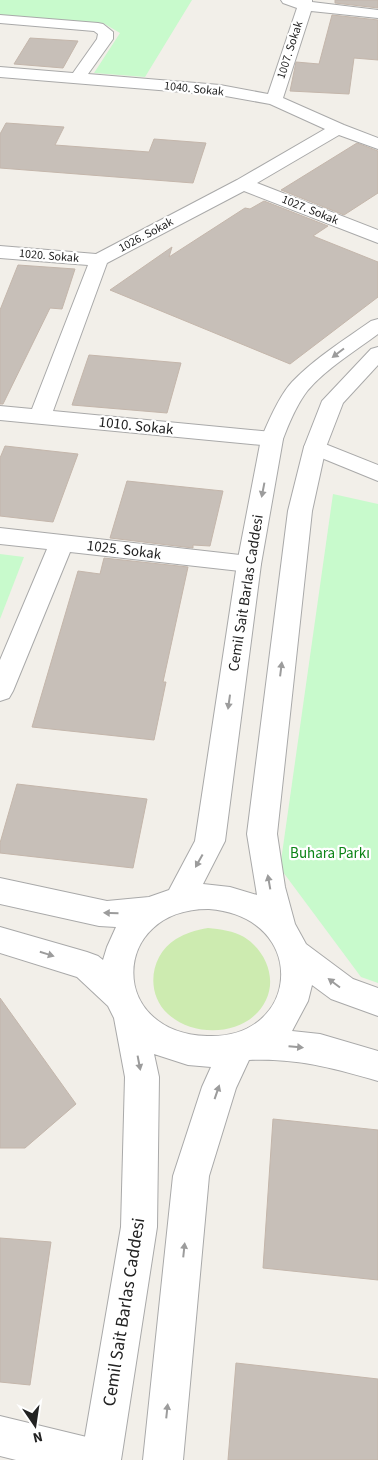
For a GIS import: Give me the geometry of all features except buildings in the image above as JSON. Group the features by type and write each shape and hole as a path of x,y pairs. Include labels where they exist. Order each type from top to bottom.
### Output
{"street":[{"path":"288,0 378,14"},
{"name":"1007. Sokak","path":"274,100 305,3"},
{"path":"0,18 98,27 106,32 105,39 78,78"},
{"name":"1040. Sokak","path":"0,72 220,90 274,100 338,129 378,144"},
{"name":"1026. Sokak","path":"99,260 242,184 338,129"},
{"name":"1027. Sokak","path":"242,184 378,237"},
{"name":"1020. Sokak","path":"0,252 99,260"},
{"path":"40,416 99,260"},
{"name":"Cemil Sait Barlas Caddesi","path":"170,904 210,841 249,564 272,439 278,423 299,387 334,356 378,325"},
{"path":"162,1460 191,1176 218,1086 242,1047 259,1040 277,1025 290,1007 297,988 298,967 270,887 262,834 300,511 315,447 333,402 378,354"},
{"name":"1010. Sokak","path":"0,413 272,439"},
{"path":"315,447 378,474"},
{"name":"1025. Sokak","path":"0,536 249,564"},
{"path":"1,688 62,543"},
{"path":"0,891 110,914 170,904 202,896 224,898 246,904 266,914 287,940 342,989 378,1002"},
{"path":"125,1006 117,975 119,955 128,936 142,920 170,904"},
{"path":"0,940 88,966 145,1031 165,1044 188,1051 213,1053 267,1044 320,1049 378,1066"},
{"name":"Cemil Sait Barlas Caddesi","path":"100,1460 139,1227 142,1077 125,1006"},
{"path":"0,1436 100,1460"}],"green space":[{"path":"0,0 192,0 145,77 94,73 120,33 103,23 0,15"},
{"name":"Buhara Parkı","path":"333,494 378,504 378,983 361,977 280,868"},
{"path":"0,554 24,557 0,619"},
{"path":"208,928 231,932 251,942 263,957 269,973 269,991 266,1000 258,1012 247,1021 235,1027 221,1030 206,1030 179,1022 168,1014 161,1005 156,996 154,985 156,964 167,946 184,935"}]}
